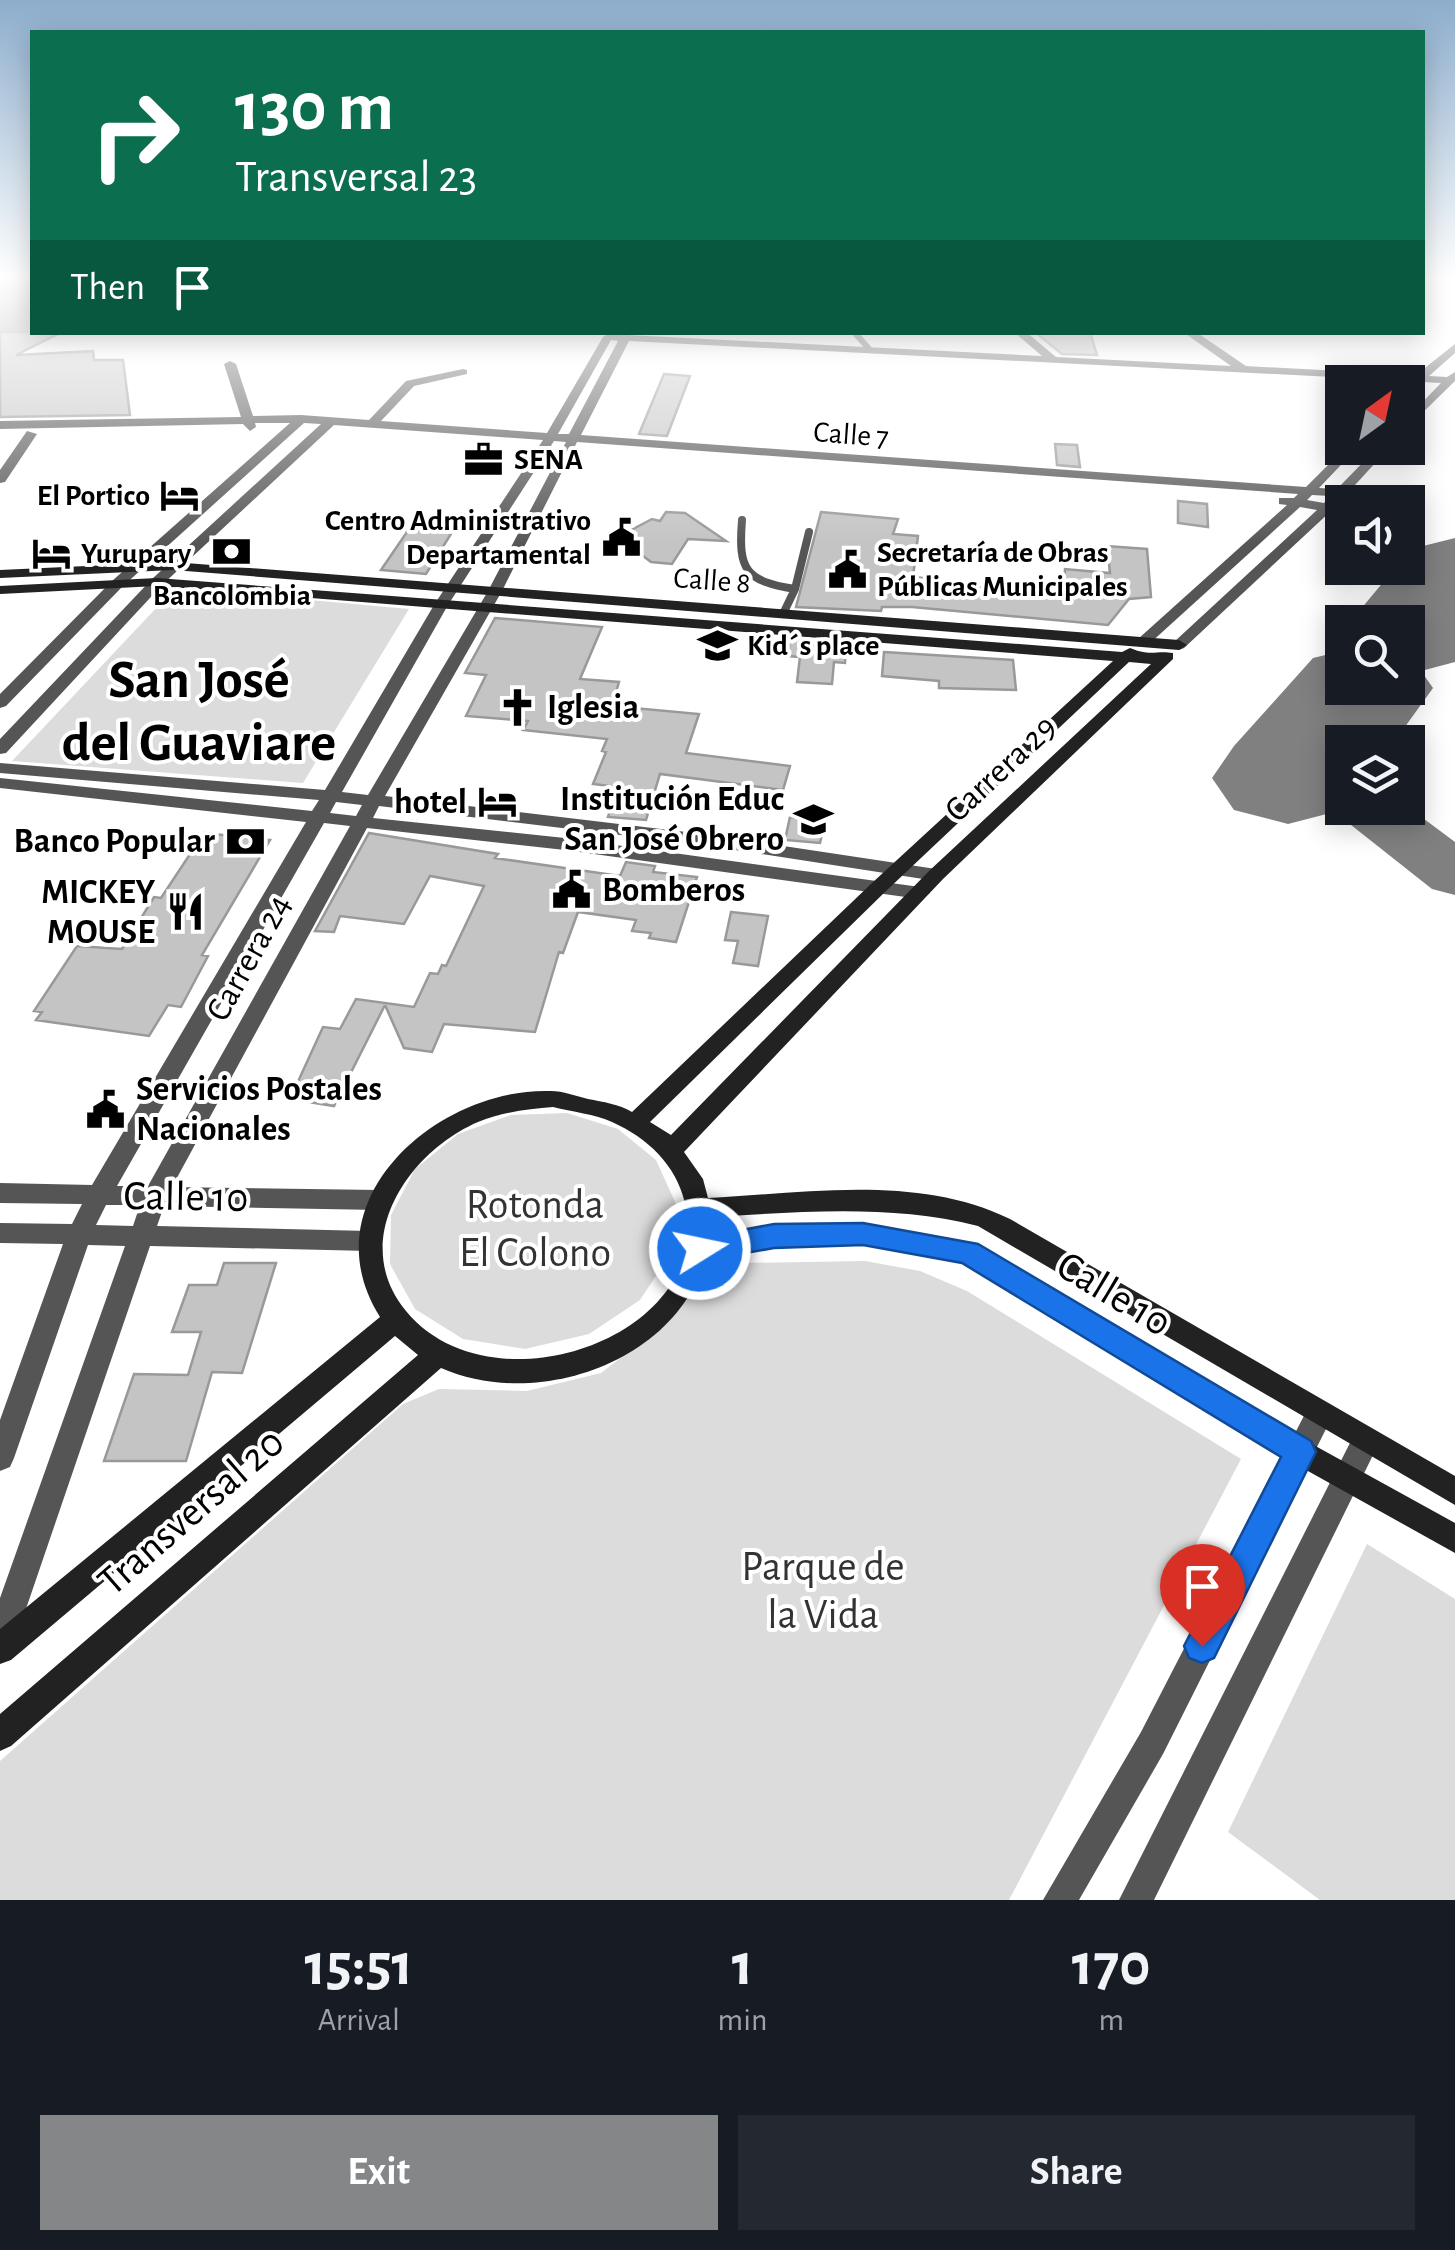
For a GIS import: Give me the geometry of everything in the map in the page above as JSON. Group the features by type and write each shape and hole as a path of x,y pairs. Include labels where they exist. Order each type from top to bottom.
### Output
{"main road":[{"name":"Calle 8","path":"0,574 174,566 780,632 1163,660"},
{"name":"Calle 8","path":"0,590 157,582 447,596"},
{"name":"Calle 8","path":"490,600 783,614 1179,644"},
{"name":"Carrera 29","path":"638,1120 1143,642"},
{"name":"Carrera 29","path":"674,1148 936,875 1179,644"},
{"path":"568,1100 612,1108 638,1120 674,1148 692,1176 702,1208 700,1249 681,1292 647,1329 600,1357 544,1372 488,1371 438,1354 395,1320 374,1282 369,1241 379,1200 394,1175 436,1134 492,1108 522,1101 568,1100"},
{"name":"Calle 10","path":"702,1208 862,1200 926,1205 982,1218 1035,1244 1455,1491"},
{"path":"968,1252 982,1218"},
{"name":"Calle 10","path":"700,1249 774,1236 863,1234 968,1252 1300,1452 1455,1539"},
{"name":"Transversal 20","path":"0,1649 395,1320"},
{"name":"Transversal 20","path":"0,1734 438,1354"}],"street":[{"path":"231,368 250,423"},
{"name":"Carrera 24","path":"0,1641 156,1196 360,822 490,600 559,444 599,368"},
{"path":"1044,368 1325,380"},
{"path":"1218,368 1325,377"},
{"path":"1243,369 1255,376"},
{"path":"371,425 410,383 463,372"},
{"path":"1425,405 1448,381"},
{"name":"Calle 7","path":"0,434 250,423"},
{"path":"0,703 116,584 298,423"},
{"name":"Calle 7","path":"0,426 298,423 1061,480 1325,507"},
{"path":"0,749 157,582 327,425"},
{"name":"Calle 7","path":"327,425 371,425 559,444"},
{"path":"0,480 30,434"},
{"name":"Carrera 24","path":"0,1458 79,1234 99,1195 447,596 559,444"},
{"name":"Carrera 29","path":"1143,642 1334,465"},
{"name":"Carrera 29","path":"1346,485 1367,465"},
{"name":"Calle 7","path":"1061,480 1325,492"},
{"name":"Carrera 29","path":"1179,644 1325,509"},
{"path":"780,632 783,614"},
{"path":"0,768 330,796 569,824 936,875"},
{"path":"0,783 565,844 920,893"},
{"path":"565,844 569,824"},
{"name":"Calle 10","path":"0,1194 379,1200"},
{"name":"Calle 10","path":"0,1233 369,1241"},
{"path":"1060,1900 1152,1743 1320,1413"},
{"path":"1136,1900 1366,1440"}],"lane":[{"path":"742,520 738,559 742,567 763,585 795,589"},
{"path":"783,614 795,589 809,532"}],"green space":[{"path":"175,588 409,609 303,783 12,761"},
{"name":"Rotonda El Colono","path":"567,1113 618,1129 656,1160 676,1204 671,1253 640,1300 589,1334 525,1349 463,1339 415,1309 390,1264 391,1215 415,1169 458,1134 511,1115"},
{"name":"Parque de la Vida","path":"865,1261 920,1271 967,1291 1241,1459 1009,1900 0,1900 0,1761 403,1404 439,1389 527,1391 601,1373 649,1336 688,1286 740,1263"},
{"path":"1367,1544 1455,1599 1455,1900 1320,1900 1228,1832"}],"building":[{"path":"0,368 124,368 130,415 0,417"},
{"path":"664,374 690,376 667,436 639,434"},
{"path":"1055,444 1077,445 1080,467 1057,465"},
{"path":"1178,501 1207,504 1208,527 1178,523"},
{"name":"Centro Administrativo Departamental","path":"666,512 685,513 726,541 688,539 672,564 651,562 618,537 652,519 660,521"},
{"path":"821,512 898,519 893,534 918,536 913,577 936,579 935,584 1035,591 1034,581 1064,583 1065,569 1110,573 1107,546 1147,549 1151,597 1129,599 1108,625 912,607 882,607 881,611 796,607"},
{"path":"411,526 454,529 426,574 381,570"},
{"path":"495,618 602,627 580,679 619,682 612,706 699,714 686,753 790,766 783,790 660,774 646,820 608,817 618,787 593,784 607,739 523,730 528,721 466,716 486,675 465,673"},
{"path":"790,639 846,644 845,663 834,662 832,684 797,682 800,657 788,656"},
{"path":"884,652 1013,660 1016,690 939,688 939,681 882,676"},
{"path":"790,817 825,822 820,843 785,840"},
{"path":"204,833 270,840 202,955 208,956 181,1007 168,1005 149,1036 36,1020 42,1012 34,1011 77,946 122,949 154,897 161,898"},
{"path":"369,833 498,854 495,858 620,876 626,862 655,866 653,872 697,877 676,942 632,931 636,920 578,912 563,953 559,952 535,1032 444,1024 432,1052 404,1048 385,1005 334,1106 290,1099 323,1027 340,1029 356,999 414,1007 430,973 438,974 442,965 446,966 484,886 430,876 404,924 340,916 334,932 315,931"},
{"path":"731,912 768,916 758,966 733,963 738,941 725,940"},
{"path":"224,1263 276,1263 242,1373 212,1372 186,1461 104,1461 134,1374 188,1375 201,1332 172,1332 189,1285 217,1285"}],"taxiway":[{"path":"1304,759 1325,775"},
{"path":"1390,825 1455,874"}],"runway":[{"path":"1425,613 1455,576"},
{"path":"1288,778 1349,705"}],"place":[{"name":"SENA","path":"484,460"},
{"name":"El Portico","path":"180,496"},
{"name":"Centro Administrativo Departamental","path":"621,538"},
{"name":"Bancolombia","path":"232,552"},
{"name":"Yurupary","path":"51,554"},
{"name":"Secretaría de Obras Públicas Municipales","path":"847,570"},
{"name":"Kid´s place","path":"717,646"},
{"name":"Iglesia","path":"517,707"},
{"name":"hotel","path":"497,802"},
{"name":"Institución Educ San José Obrero","path":"814,819"},
{"name":"Banco Popular","path":"245,841"},
{"name":"Bomberos","path":"572,890"},
{"name":"MICKEY MOUSE","path":"185,912"},
{"name":"Servicios Postales Nacionales","path":"106,1109"}],"district":[{"name":"San José del Guaviare","path":"199,712"}],"route":[{"path":"700,1249 774,1236 863,1234 968,1252 1300,1452 1202,1646"}]}
